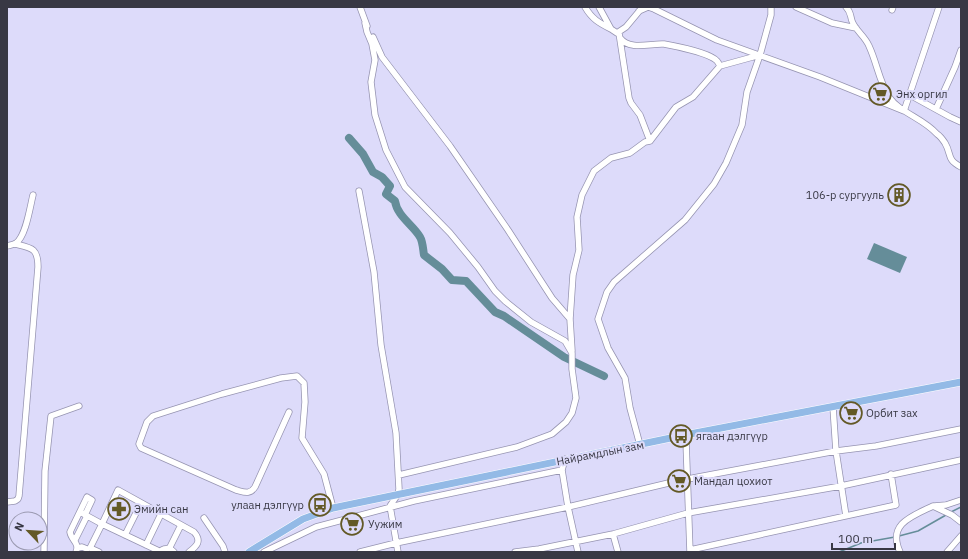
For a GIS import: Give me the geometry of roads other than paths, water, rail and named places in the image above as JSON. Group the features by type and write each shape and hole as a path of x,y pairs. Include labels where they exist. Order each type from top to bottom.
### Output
{"main road":[{"name":"Найрамдлын зам","path":"249,552 303,519 333,508 362,501 690,434 833,408 961,382"}],"street":[{"path":"360,7 372,44 375,60 371,82 375,115 386,150 405,187 450,233 478,266 495,291 505,301 532,322 565,342 572,354"},
{"path":"585,7 596,21 611,29 627,44 664,44 693,50 717,60 720,66"},
{"path":"599,7 611,29"},
{"path":"640,445 630,408 625,378 603,336 598,319 599,313 607,292 614,282 685,220 714,184 728,158 742,125 747,92 760,55 771,15 771,7"},
{"path":"796,7 832,23 856,28"},
{"path":"904,111 939,7"},
{"path":"850,8 852,20 856,28 869,44 883,87 891,99 904,111"},
{"path":"619,35 641,9 654,9 717,40 760,55 904,111 924,121 945,143 953,163 961,167"},
{"path":"365,23 382,57 454,152 508,230 552,298 570,320"},
{"path":"619,35 629,98 640,115 650,141"},
{"path":"936,109 961,50"},
{"path":"399,475 517,447 552,434 566,422 574,407 576,398 572,369 570,320 573,275 579,250 577,217 582,195 586,186 594,171 612,158 630,153 645,142 650,141 676,107 693,97 720,66 760,55"},
{"path":"910,95 961,122"},
{"path":"359,191 374,272 381,345 396,434 399,475 398,494 390,508 398,552"},
{"path":"15,244 25,228 33,196"},
{"path":"7,246 15,244 26,247 34,251 38,256 19,496 15,501 7,502"},
{"path":"289,412 252,492 247,493 236,490 141,448 139,444 147,422 153,416 222,394 281,378 297,376 304,383 305,402 302,438 324,474 333,508"},
{"path":"44,552 45,471 50,416 79,406"},
{"path":"833,408 836,451 846,516"},
{"path":"360,552 396,542 568,507 677,481 836,451 876,446 961,429"},
{"path":"690,434 686,441 690,551 896,505 891,474"},
{"path":"566,459 562,470 578,552"},
{"path":"515,552 539,550 613,534 688,513 841,486 961,460"},
{"path":"262,544 265,552 316,527 414,501 562,470"},
{"path":"87,550 102,524 118,490 194,532 198,538 197,547 189,552"},
{"path":"900,552 896,542 899,528 908,518 933,506 946,505 961,500"},
{"path":"362,501 363,515"},
{"path":"126,535 141,503"},
{"path":"933,506 952,514 961,522"},
{"path":"99,552 87,550 82,547 77,550 75,540 84,514 159,552 164,549 171,550 181,525"},
{"path":"146,545 161,514"},
{"path":"204,518 223,546 225,552"},
{"path":"613,534 618,552"},
{"path":"947,552 961,536"}],"water":[{"path":"874,243 907,257 900,273 867,259"}],"waterway":[{"path":"349,138 363,154 373,172 382,177 390,186 386,194 395,201 396,206 402,216 420,237 424,255 442,269 452,280 466,281 495,312 504,316 564,357 604,376"},
{"path":"951,512 961,507"},
{"path":"899,536 918,531 946,515"},
{"path":"839,552 861,543 895,537"}],"place":[{"name":"Энх оргил","path":"880,94"},
{"name":"106-р сургууль","path":"899,195"},
{"name":"Орбит зах","path":"851,413"},
{"name":"ягаан дэлгүүр","path":"681,436"},
{"name":"Мандал цохиот","path":"679,481"},
{"name":"улаан дэлгүүр","path":"320,505"},
{"name":"Эмийн сан","path":"119,509"},
{"name":"Уужим","path":"352,524"}]}
